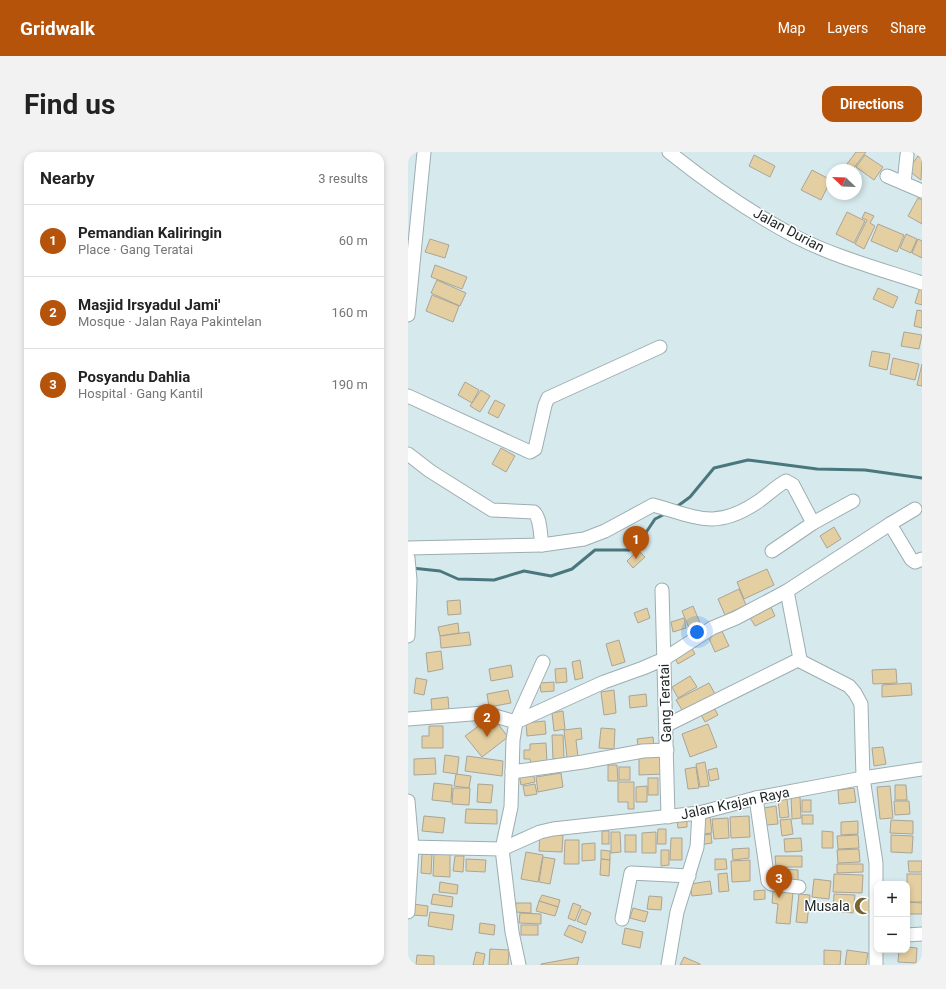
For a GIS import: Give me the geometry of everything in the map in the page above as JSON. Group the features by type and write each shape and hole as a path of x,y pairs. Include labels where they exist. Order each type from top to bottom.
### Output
{"street":[{"path":"408,314 424,152 412,152"},
{"name":"Jalan Durian","path":"670,152 726,196 796,237 849,259 922,283"},
{"path":"904,183 907,155"},
{"path":"887,176 922,192"},
{"path":"408,396 530,452 535,449 544,406 548,398 660,347"},
{"path":"408,454 430,471 492,510 534,512 537,515 539,523 542,545"},
{"path":"408,548 542,545 584,539 605,530 653,505 713,520 730,517 756,503 786,481 793,485 813,523"},
{"path":"772,551 813,523 853,501"},
{"path":"408,719 484,713 516,722 604,682 664,659 712,628 736,618 787,591 890,524 916,509"},
{"path":"890,524 911,559 915,562 922,559"},
{"path":"408,560 410,580 408,636"},
{"name":"Gang Teratai","path":"662,590 667,725 668,817"},
{"path":"787,591 800,659 802,662 849,686 861,704 863,778 876,863 877,917"},
{"path":"667,725 800,659"},
{"path":"519,965 512,932 502,849 511,807 513,740 516,722 543,662"},
{"path":"512,772 583,762 643,751 667,750"},
{"name":"Jalan Krajan Raya","path":"502,849 540,832 552,829 699,813 756,798 863,778 922,769"},
{"path":"756,798 768,881 771,884 799,887"},
{"path":"408,801 410,847 408,912"},
{"path":"668,965 677,912 697,847 699,813"},
{"path":"410,847 502,849"},
{"path":"622,919 631,873 689,876"},
{"path":"910,935 922,934"},
{"path":"876,953 876,965"}],"building":[{"path":"856,152 866,152 857,164 847,164"},
{"path":"754,155 775,166 770,177 749,166"},
{"path":"865,155 883,167 874,180 862,171 862,164 858,164"},
{"path":"918,156 922,159 921,180 908,170"},
{"path":"812,170 826,177 826,190 821,200 801,190"},
{"path":"918,198 922,200 922,224 908,216"},
{"path":"847,212 865,221 854,243 836,234"},
{"path":"865,212 874,216 870,223 875,226 864,249 855,244 867,220 862,218"},
{"path":"878,224 904,235 897,252 871,241"},
{"path":"906,234 917,239 911,253 900,248"},
{"path":"430,239 449,245 445,258 425,252"},
{"path":"918,239 922,241 922,258 912,253"},
{"path":"435,265 467,277 462,289 431,277"},
{"path":"437,280 466,293 460,306 431,293"},
{"path":"920,287 922,287 922,305 915,303"},
{"path":"878,288 898,297 893,308 873,299"},
{"path":"432,295 459,306 453,322 426,311"},
{"path":"917,310 922,311 922,328 914,326"},
{"path":"904,332 922,335 919,349 901,346"},
{"path":"872,351 890,354 887,370 869,366"},
{"path":"893,358 919,364 915,380 890,374"},
{"path":"922,364 922,386 917,385"},
{"path":"465,382 479,390 472,403 458,395"},
{"path":"481,390 490,396 480,412 470,406"},
{"path":"495,400 505,405 498,418 488,413"},
{"path":"501,448 515,456 506,472 492,464"},
{"path":"834,527 841,539 827,548 820,536"},
{"path":"638,550 645,557 633,568 627,561"},
{"path":"767,569 774,585 744,599 737,582"},
{"path":"739,589 746,605 725,615 718,599"},
{"path":"460,600 461,614 448,615 447,601"},
{"path":"770,605 775,616 755,626 749,616"},
{"path":"693,606 700,623 689,628 682,611"},
{"path":"647,608 650,618 638,623 634,613"},
{"path":"684,618 686,628 673,632 671,622"},
{"path":"458,623 459,633 440,636 438,627"},
{"path":"720,627 729,646 715,652 707,634"},
{"path":"469,632 471,645 441,648 440,636"},
{"path":"619,640 625,662 612,666 606,644"},
{"path":"690,645 695,654 678,664 673,654"},
{"path":"441,651 443,669 428,672 426,653"},
{"path":"580,660 583,678 575,680 572,662"},
{"path":"511,665 513,677 491,681 489,669"},
{"path":"566,668 567,682 556,683 555,669"},
{"path":"896,669 897,683 873,684 872,670"},
{"path":"690,676 697,687 678,698 672,687"},
{"path":"416,678 427,680 424,695 414,693"},
{"path":"554,682 554,691 541,692 540,683"},
{"path":"709,683 716,696 684,713 676,700"},
{"path":"911,683 912,695 882,697 882,685"},
{"path":"508,690 511,703 489,707 487,694"},
{"path":"614,690 616,713 604,715 601,692"},
{"path":"646,694 647,706 630,708 629,696"},
{"path":"448,697 449,710 432,711 431,699"},
{"path":"712,704 718,715 705,722 699,711"},
{"path":"563,711 565,729 554,731 552,713"},
{"path":"492,716 508,737 482,757 465,736"},
{"path":"545,721 546,734 527,736 526,723"},
{"path":"708,724 717,747 690,757 682,734"},
{"path":"429,726 443,726 443,748 422,748 422,736 429,736"},
{"path":"581,728 582,739 576,740 578,757 567,758 564,730"},
{"path":"601,728 615,729 614,749 599,748"},
{"path":"552,735 563,735 564,758 553,759"},
{"path":"653,737 654,749 639,751 637,739"},
{"path":"546,743 547,763 531,764 530,759 524,759 524,750 530,750 530,744"},
{"path":"883,747 886,764 874,766 872,748"},
{"path":"639,753 663,753 663,774 639,775"},
{"path":"445,755 459,757 457,774 443,772"},
{"path":"467,756 503,761 502,776 465,771"},
{"path":"435,758 436,774 414,775 414,759"},
{"path":"705,762 709,786 700,787 696,764"},
{"path":"608,765 617,765 618,781 608,781"},
{"path":"619,767 630,767 630,780 619,780"},
{"path":"696,767 699,788 688,789 685,769"},
{"path":"717,768 719,779 710,781 708,770"},
{"path":"533,771 535,782 521,785 519,774"},
{"path":"561,773 563,787 538,792 536,777"},
{"path":"456,774 471,776 469,788 454,786"},
{"path":"648,778 658,778 658,795 648,795"},
{"path":"618,782 634,782 634,809 628,809 628,802 618,802"},
{"path":"434,783 452,785 451,802 432,800"},
{"path":"478,784 493,785 491,803 477,802"},
{"path":"535,784 537,794 525,796 523,786"},
{"path":"895,785 906,785 907,800 895,800"},
{"path":"647,786 647,802 636,802 636,787"},
{"path":"890,786 893,818 880,819 877,787"},
{"path":"453,788 470,788 469,805 452,804"},
{"path":"854,788 856,802 839,804 838,790"},
{"path":"791,797 800,797 801,818 792,819"},
{"path":"787,799 789,817 780,818 778,800"},
{"path":"802,800 811,800 811,812 802,812"},
{"path":"894,801 909,801 910,814 895,815"},
{"path":"776,806 778,824 766,825 764,808"},
{"path":"466,809 497,810 497,824 465,823"},
{"path":"802,815 813,815 813,824 802,824"},
{"path":"424,816 445,818 443,833 422,831"},
{"path":"749,816 750,837 731,838 730,817"},
{"path":"710,817 712,833 702,834 701,818"},
{"path":"728,818 729,838 714,839 712,819"},
{"path":"687,819 687,827 678,828 677,820"},
{"path":"791,819 793,834 782,836 780,820"},
{"path":"891,820 913,821 913,834 890,833"},
{"path":"858,821 858,834 841,835 841,822"},
{"path":"658,829 666,829 666,844 657,844"},
{"path":"602,831 609,831 609,844 602,844"},
{"path":"822,831 833,832 833,848 822,848"},
{"path":"611,832 620,832 621,852 611,853"},
{"path":"656,832 656,853 642,853 642,833"},
{"path":"540,834 563,835 562,852 539,851"},
{"path":"711,834 712,843 699,845 698,836"},
{"path":"625,835 636,835 636,852 625,852"},
{"path":"858,835 859,848 838,849 837,836"},
{"path":"891,835 913,836 912,853 891,852"},
{"path":"671,838 682,838 682,860 670,860"},
{"path":"801,838 802,851 785,852 784,839"},
{"path":"565,840 579,840 579,864 564,864"},
{"path":"595,843 595,860 582,861 582,844"},
{"path":"749,848 749,858 733,860 732,849"},
{"path":"859,849 860,862 838,863 837,850"},
{"path":"601,850 610,851 610,860 601,859"},
{"path":"661,850 669,850 669,865 661,866"},
{"path":"526,852 543,855 538,882 521,879"},
{"path":"434,853 450,854 450,877 433,876"},
{"path":"422,854 432,854 431,874 421,873"},
{"path":"455,856 464,856 463,872 453,871"},
{"path":"775,856 802,856 802,867 776,867"},
{"path":"543,857 555,859 550,884 539,882"},
{"path":"466,859 486,860 485,872 466,871"},
{"path":"601,859 610,860 609,876 600,875"},
{"path":"715,859 726,859 727,869 715,870"},
{"path":"750,860 750,881 732,882 731,861"},
{"path":"908,861 922,861 922,872 909,872"},
{"path":"837,864 863,864 863,872 837,873"},
{"path":"782,869 798,870 798,880 782,879"},
{"path":"727,873 729,891 719,892 718,874"},
{"path":"834,874 863,875 862,893 833,892"},
{"path":"907,874 922,874 922,902 910,902 910,881 907,881"},
{"path":"814,879 831,881 829,899 812,897"},
{"path":"710,881 712,894 692,896 690,884"},
{"path":"440,882 458,885 457,894 439,892"},
{"path":"765,890 765,899 754,900 754,891"},
{"path":"773,891 793,892 790,924 776,923 778,904 772,903"},
{"path":"433,894 453,897 452,907 431,904"},
{"path":"799,894 810,895 807,923 796,922"},
{"path":"834,894 855,895 853,913 833,911"},
{"path":"542,895 560,900 558,907 539,901"},
{"path":"649,896 662,897 661,910 647,909"},
{"name":"Musala","path":"859,897 873,901 868,915 854,910"},
{"path":"539,901 558,907 555,916 536,911"},
{"path":"910,902 922,903 922,914 910,914"},
{"path":"516,903 531,903 531,913 515,912"},
{"path":"573,903 581,906 575,921 568,918"},
{"path":"413,904 428,906 427,916 412,915"},
{"path":"633,908 648,912 645,922 630,918"},
{"path":"582,909 591,913 586,925 577,921"},
{"path":"430,912 454,915 452,930 428,926"},
{"path":"520,913 541,914 541,924 519,923"},
{"path":"480,923 495,925 494,935 479,933"},
{"path":"521,925 538,925 538,935 521,935"},
{"path":"569,925 586,932 582,943 564,935"},
{"path":"625,928 643,932 640,948 622,944"},
{"path":"910,947 917,948 916,963 898,962 899,953 910,953"},
{"path":"490,949 509,950 508,965 489,965"},
{"path":"824,950 841,951 840,965 824,965"},
{"path":"847,950 868,953 866,965 845,965"},
{"path":"476,952 485,954 483,965 473,965"},
{"path":"417,955 434,956 434,965 416,965"},
{"path":"579,957 577,965 541,965 541,964"},
{"path":"684,957 700,964 700,965 680,965"}],"waterway":[{"path":"675,508 690,497 714,468 748,460 817,469 865,470 922,478"},
{"path":"412,568 440,571 458,579 494,580 524,571 551,576 572,569 595,550 629,550 641,540 655,519 667,513"}],"place":[{"name":"Pemandian Kaliringin","path":"636,559"},
{"name":"Masjid Irsyadul Jami'","path":"487,737"},
{"name":"Posyandu Dahlia","path":"779,898"},
{"name":"Musala","path":"863,906"}]}
